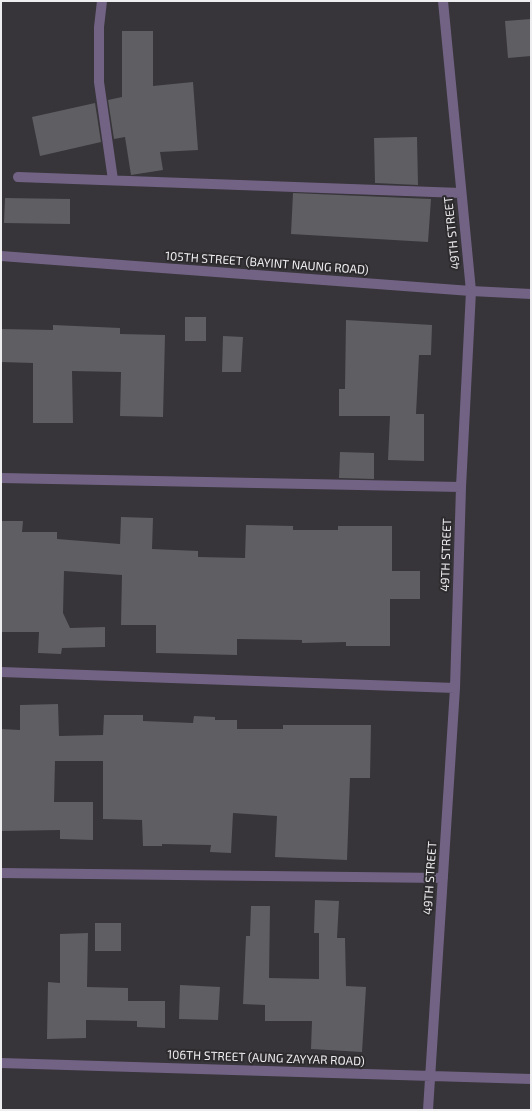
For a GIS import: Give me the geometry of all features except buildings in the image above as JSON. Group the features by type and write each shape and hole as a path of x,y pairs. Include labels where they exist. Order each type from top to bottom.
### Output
{"street":[{"path":"102,1 99,27 99,82 113,180"},
{"name":"49TH STREET","path":"428,1110 456,688 461,487 471,291 443,1"},
{"path":"18,176 462,194"},
{"name":"105TH STREET (BAYINT NAUNG ROAD)","path":"1,256 471,291 531,294"},
{"path":"1,478 461,487"},
{"path":"1,672 456,688"},
{"path":"1,873 443,878"},
{"name":"106TH STREET (AUNG ZAYYAR ROAD)","path":"1,1062 531,1080"}]}
